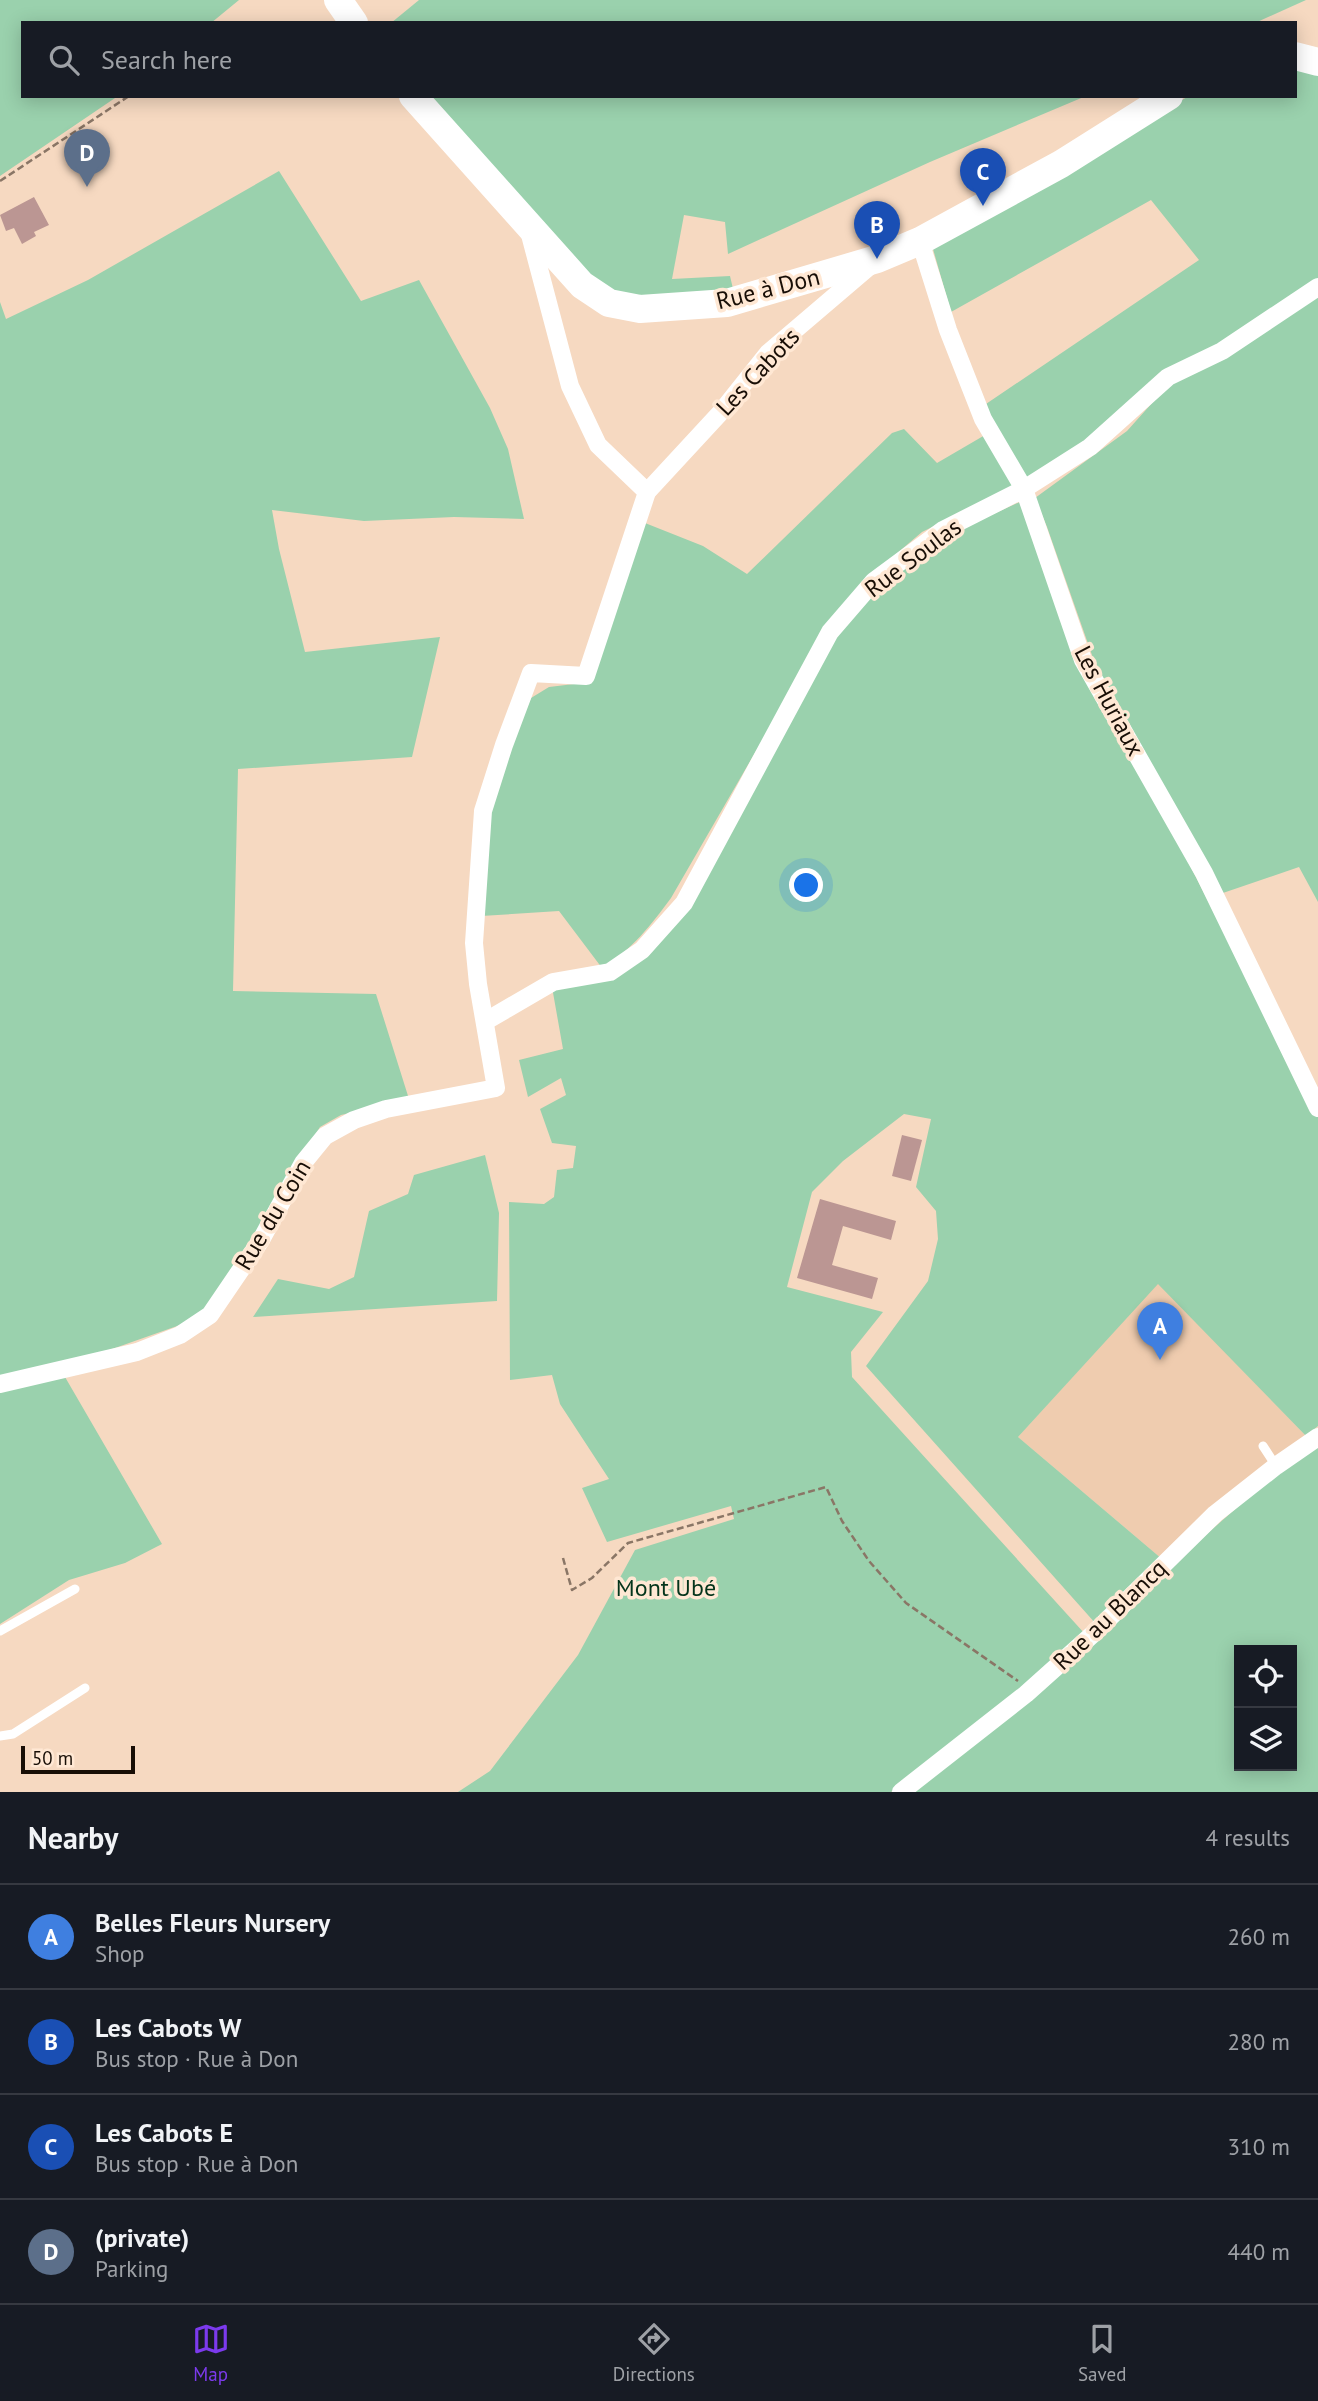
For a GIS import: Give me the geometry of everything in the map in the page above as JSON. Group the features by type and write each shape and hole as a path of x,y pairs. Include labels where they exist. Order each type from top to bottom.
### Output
{"main road":[{"path":"338,0 353,21"},
{"path":"1297,57 1318,62"},
{"name":"Rue à Don","path":"415,98 582,285 609,303 640,309 727,303 877,259 920,241 1061,164 1166,98"}],"street":[{"path":"486,1021 478,984 474,943 483,811 531,673 586,676 647,492 598,445 570,386 528,226"},
{"name":"Les Huriaux","path":"920,241 948,330 983,419 1024,489 1083,660 1204,873 1318,1108"},
{"name":"Les Cabots","path":"647,492 720,412 768,353 877,259"},
{"name":"Rue Soulas","path":"486,1021 553,982 610,972 642,950 684,903 830,632 874,581 943,530 1024,489 1090,447 1168,377 1222,351 1318,287"},
{"name":"Rue du Coin","path":"0,1384 136,1352 180,1335 211,1315 261,1240 303,1163 324,1136 354,1120 386,1109 496,1088 486,1021"},
{"name":"Rue au Blancq","path":"901,1792 1032,1689 1093,1634 1215,1514 1318,1437"}],"lane":[{"path":"1263,1446 1276,1466"},
{"path":"0,1631 75,1589"},
{"path":"0,1736 13,1734 85,1688"}],"path":[{"path":"0,181 126,98"},
{"path":"563,1558 572,1590 592,1578 628,1543 826,1487 842,1521 869,1561 906,1603 1032,1689"}],"shaded area":[{"path":"1158,1283 1306,1436 1162,1559 1018,1437"}],"green space":[{"path":"0,0 239,0 213,21 21,21 21,98 115,98 0,176"},
{"path":"419,0 1306,0 1259,21 393,21"},
{"path":"1297,64 1318,73 1318,281 1089,442 1027,480 983,406 1199,260 1151,200 951,312 931,242 1185,98 1297,98"},
{"path":"427,98 1081,98 930,162 728,254 725,222 684,215 672,279 730,276 734,293 626,299 591,279"},
{"path":"279,171 361,301 419,280 490,408 508,449 524,519 454,517 364,521 272,510 305,652 440,637 412,757 238,769 233,991 376,994 409,1099 341,1115 320,1127 239,1261 203,1311 180,1325 81,1360 0,1380 0,302 6,319 88,280"},
{"path":"1318,295 1318,902 1299,867 1220,894 1099,675 1035,498 1127,431 1170,383"},
{"path":"904,429 937,463 985,435 1014,487 922,532 875,572 830,623 671,898 648,927 632,945 602,968 559,911 481,916 491,809 508,751 531,698 549,687 591,682 645,523 703,546 747,574 892,433"},
{"name":"Mont Ubé","path":"1024,500 1079,664 1179,844 1318,1116 1318,1426 1306,1436 1158,1284 1018,1437 1162,1559 1096,1624 866,1366 928,1281 938,1239 936,1211 916,1187 931,1119 904,1114 843,1161 812,1192 787,1287 883,1312 851,1352 852,1377 1085,1634 1023,1691 891,1792 458,1792 490,1771 578,1655 635,1550 734,1519 731,1506 607,1542 582,1488 609,1479 560,1404 552,1375 510,1380 509,1202 544,1204 554,1197 557,1170 573,1168 576,1146 552,1143 540,1109 566,1095 561,1078 528,1097 519,1060 563,1049 552,987 646,955 839,631 881,584 945,536"},
{"path":"485,1155 499,1213 497,1301 253,1317 278,1279 329,1289 354,1277 369,1211 408,1194 414,1175"},
{"path":"65,1377 162,1544 125,1563 69,1580 0,1624 0,1392"},
{"path":"1318,1445 1318,1792 912,1792 1257,1490"}],"building":[{"path":"34,197 49,225 34,232 36,236 22,244 14,228 6,231 0,215"},
{"path":"902,1135 922,1140 911,1181 892,1176"},
{"path":"820,1199 896,1221 891,1240 843,1226 832,1265 878,1278 872,1299 797,1278"}],"place":[{"name":"(private)","path":"87,187"},
{"name":"Les Cabots E","path":"983,206"},
{"name":"Les Cabots W","path":"877,259"},
{"name":"Belles Fleurs Nursery","path":"1160,1360"}]}
